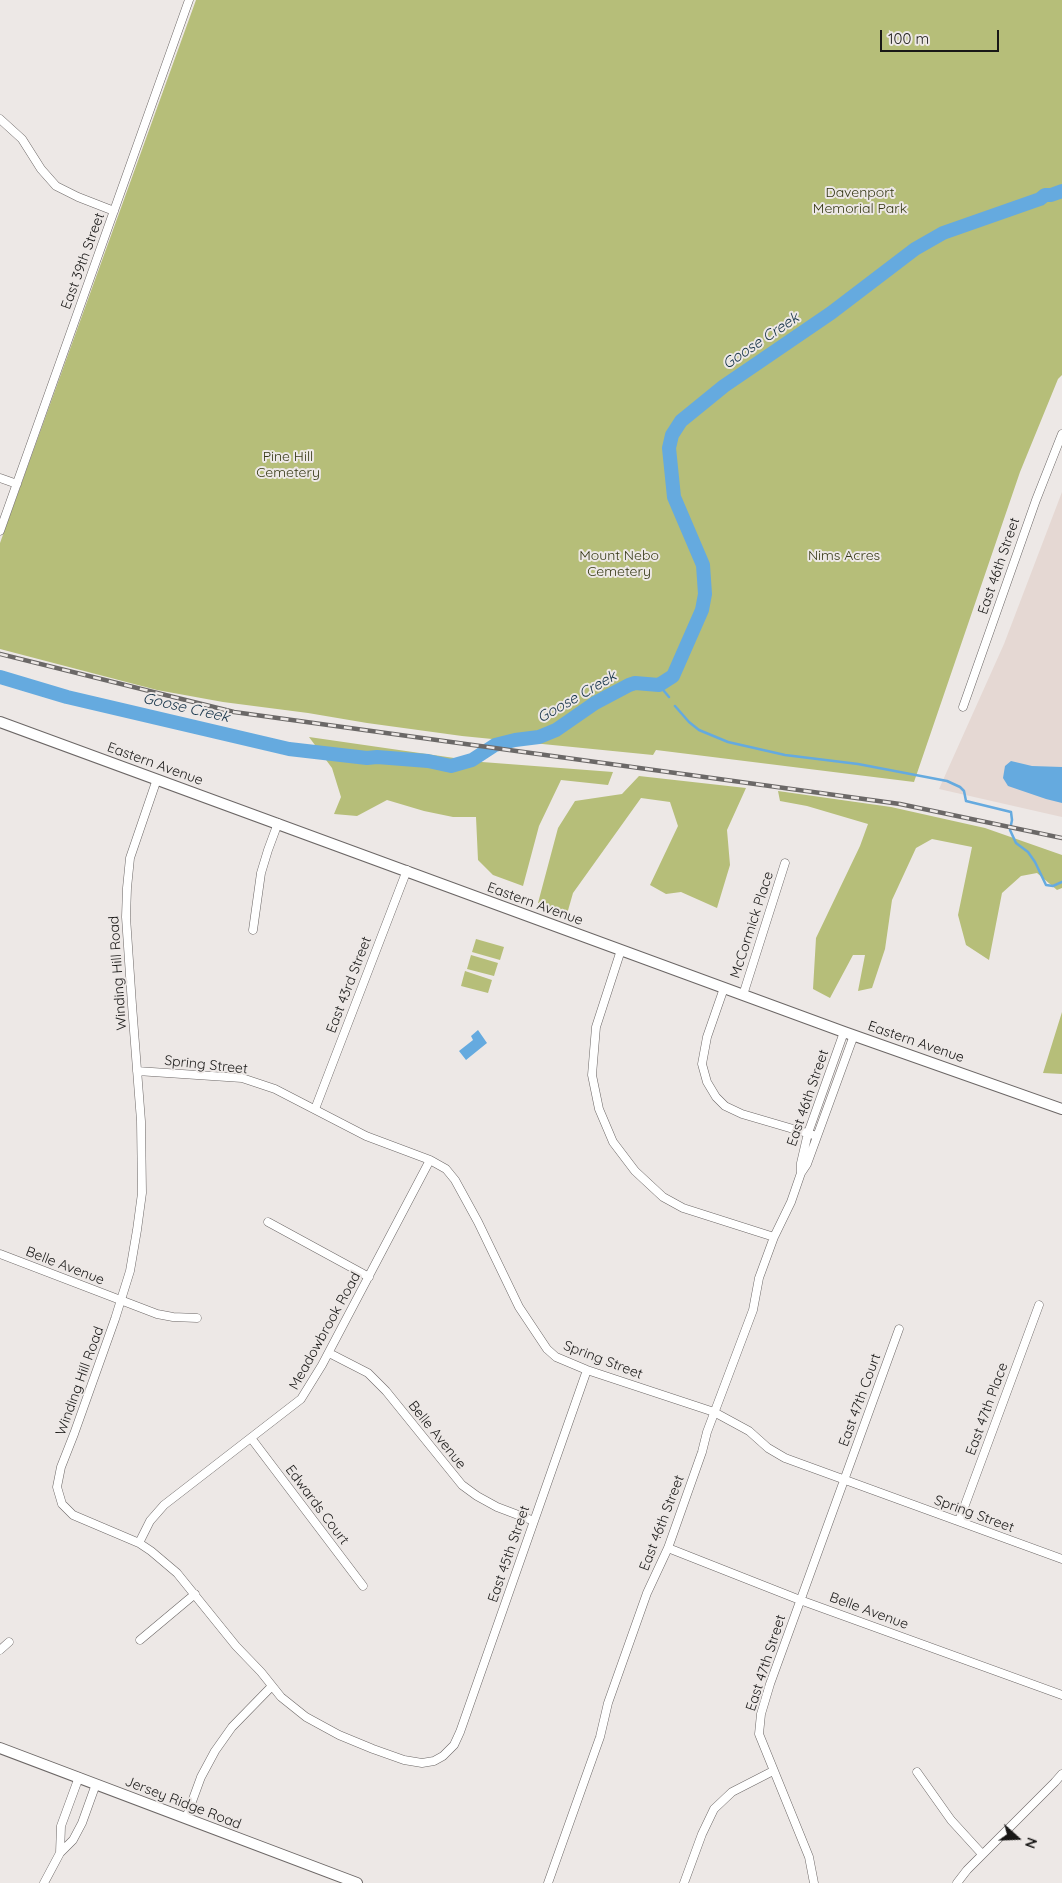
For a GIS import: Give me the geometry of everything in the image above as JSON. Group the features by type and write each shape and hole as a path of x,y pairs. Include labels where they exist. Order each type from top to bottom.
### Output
{"main road":[{"name":"Eastern Avenue","path":"0,722 743,995 1062,1109"},
{"name":"Jersey Ridge Road","path":"0,1748 357,1883"}],"street":[{"name":"East 39th Street","path":"0,531 189,0"},
{"path":"0,118 22,138 41,169 56,186 114,211"},
{"name":"East 46th Street","path":"963,707 1036,500 1062,434"},
{"path":"0,478 17,484"},
{"name":"Winding Hill Road","path":"157,779 130,858 127,888 127,927 141,1120 142,1193 130,1271 61,1467 57,1486 62,1504 73,1515 139,1543 177,1573 236,1646 281,1697 306,1717 339,1735 404,1760 434,1761 443,1756 454,1745"},
{"path":"253,930 261,873 278,823"},
{"name":"McCormick Place","path":"743,995 785,863"},
{"name":"East 43rd Street","path":"315,1109 407,870"},
{"path":"621,950 596,1027 592,1075 600,1109 613,1142 635,1170 663,1197 683,1208 774,1237"},
{"path":"724,988 707,1037 702,1064 707,1082 716,1097 725,1106 742,1114 817,1136"},
{"name":"East 46th Street","path":"801,1173 800,1163 808,1133 849,1033"},
{"name":"East 46th Street","path":"548,1883 600,1737 608,1703 647,1593 668,1548 714,1412 753,1310 759,1278 774,1237 791,1202 817,1136 849,1033"},
{"name":"Spring Street","path":"137,1071 242,1078 275,1089 366,1136 430,1160 446,1169 455,1180 519,1306 547,1349 556,1357 587,1370 714,1412 749,1431 776,1454 1062,1559"},
{"name":"Meadowbrook Road","path":"139,1543 150,1521 164,1505 301,1399 329,1352 430,1160"},
{"path":"268,1222 369,1277"},
{"name":"Belle Avenue","path":"0,1254 165,1316 197,1318"},
{"name":"East 47th Place","path":"959,1521 1039,1306"},
{"name":"East 47th Court","path":"844,1480 899,1329"},
{"name":"Belle Avenue","path":"329,1352 368,1373 386,1391 462,1485 497,1507 534,1521"},
{"name":"East 45th Street","path":"454,1745 587,1370"},
{"name":"Edwards Court","path":"251,1438 364,1586"},
{"name":"East 47th Street","path":"814,1883 809,1857 759,1734 761,1714 770,1684 844,1480"},
{"name":"Belle Avenue","path":"668,1548 800,1600 1062,1695"},
{"path":"140,1640 195,1594"},
{"path":"0,1650 9,1642"},
{"path":"186,1818 201,1777 215,1751 232,1728 272,1686"},
{"path":"684,1883 702,1834 714,1809 732,1792 773,1770"},
{"path":"917,1772 951,1820 982,1854"},
{"path":"958,1883 982,1854 1062,1774"},
{"path":"60,1853 61,1826 79,1777"},
{"path":"44,1883 60,1853 73,1840 82,1823 96,1784"}],"shaded area":[{"path":"1062,492 1062,817 939,789 1004,644"}],"green space":[{"path":"196,0 1062,0 1062,375 1058,379 1020,472 914,782 656,750 653,755 462,736 367,723 223,702 157,690 0,649 0,543"},
{"path":"309,737 482,762 613,772 608,785 561,780 539,826 523,886 493,875 478,860 476,817 453,817 387,800 357,816 334,814 341,797 332,768"},
{"path":"639,776 746,788 727,830 730,865 717,908 681,892 666,894 650,885 678,826 670,802 641,798 573,893 567,914 538,903 558,828 575,801 622,794"},
{"path":"778,791 891,807 985,828 1062,855 1062,888 1057,890 1037,873 1021,876 1002,893 989,960 966,945 958,915 972,847 932,839 916,848 892,900 885,949 872,988 858,991 865,955 853,955 830,998 813,989 816,938 860,846 868,824 807,806 780,801"},
{"path":"476,939 504,947 500,960 472,952"},
{"path":"471,955 498,963 494,976 467,969"},
{"path":"465,971 492,980 488,993 461,986"},
{"path":"1062,1012 1062,1074 1043,1073"}],"water":[{"path":"1011,761 1032,766 1062,767 1062,803 1008,786 1003,778 1005,766"},
{"path":"478,1030 487,1043 466,1060 459,1051 473,1040 471,1036"}],"waterway":[{"name":"Goose Creek","path":"0,677 67,697 289,749 367,758 428,761 451,766 472,760 495,745 539,737 556,730 595,703 629,685 635,683 659,685 673,676 702,610 705,594 703,565 674,497 669,448 672,435 681,421 724,386 831,313 915,249 943,233 1040,199 1045,195 1062,191"},
{"path":"659,685 669,697"},
{"path":"675,706 699,730 728,742 785,755 858,764 947,781 964,791 966,801 1011,812 1010,830 1016,843 1028,852 1046,885 1053,886 1062,882"}],"railway":[{"path":"0,654 234,712 900,804 1062,838"}],"park label":[{"name":"Davenport Memorial Park","path":"860,202"},
{"name":"Pine Hill Cemetery","path":"288,466"},
{"name":"Nims Acres","path":"844,556"},
{"name":"Mount Nebo Cemetery","path":"619,564"}]}
